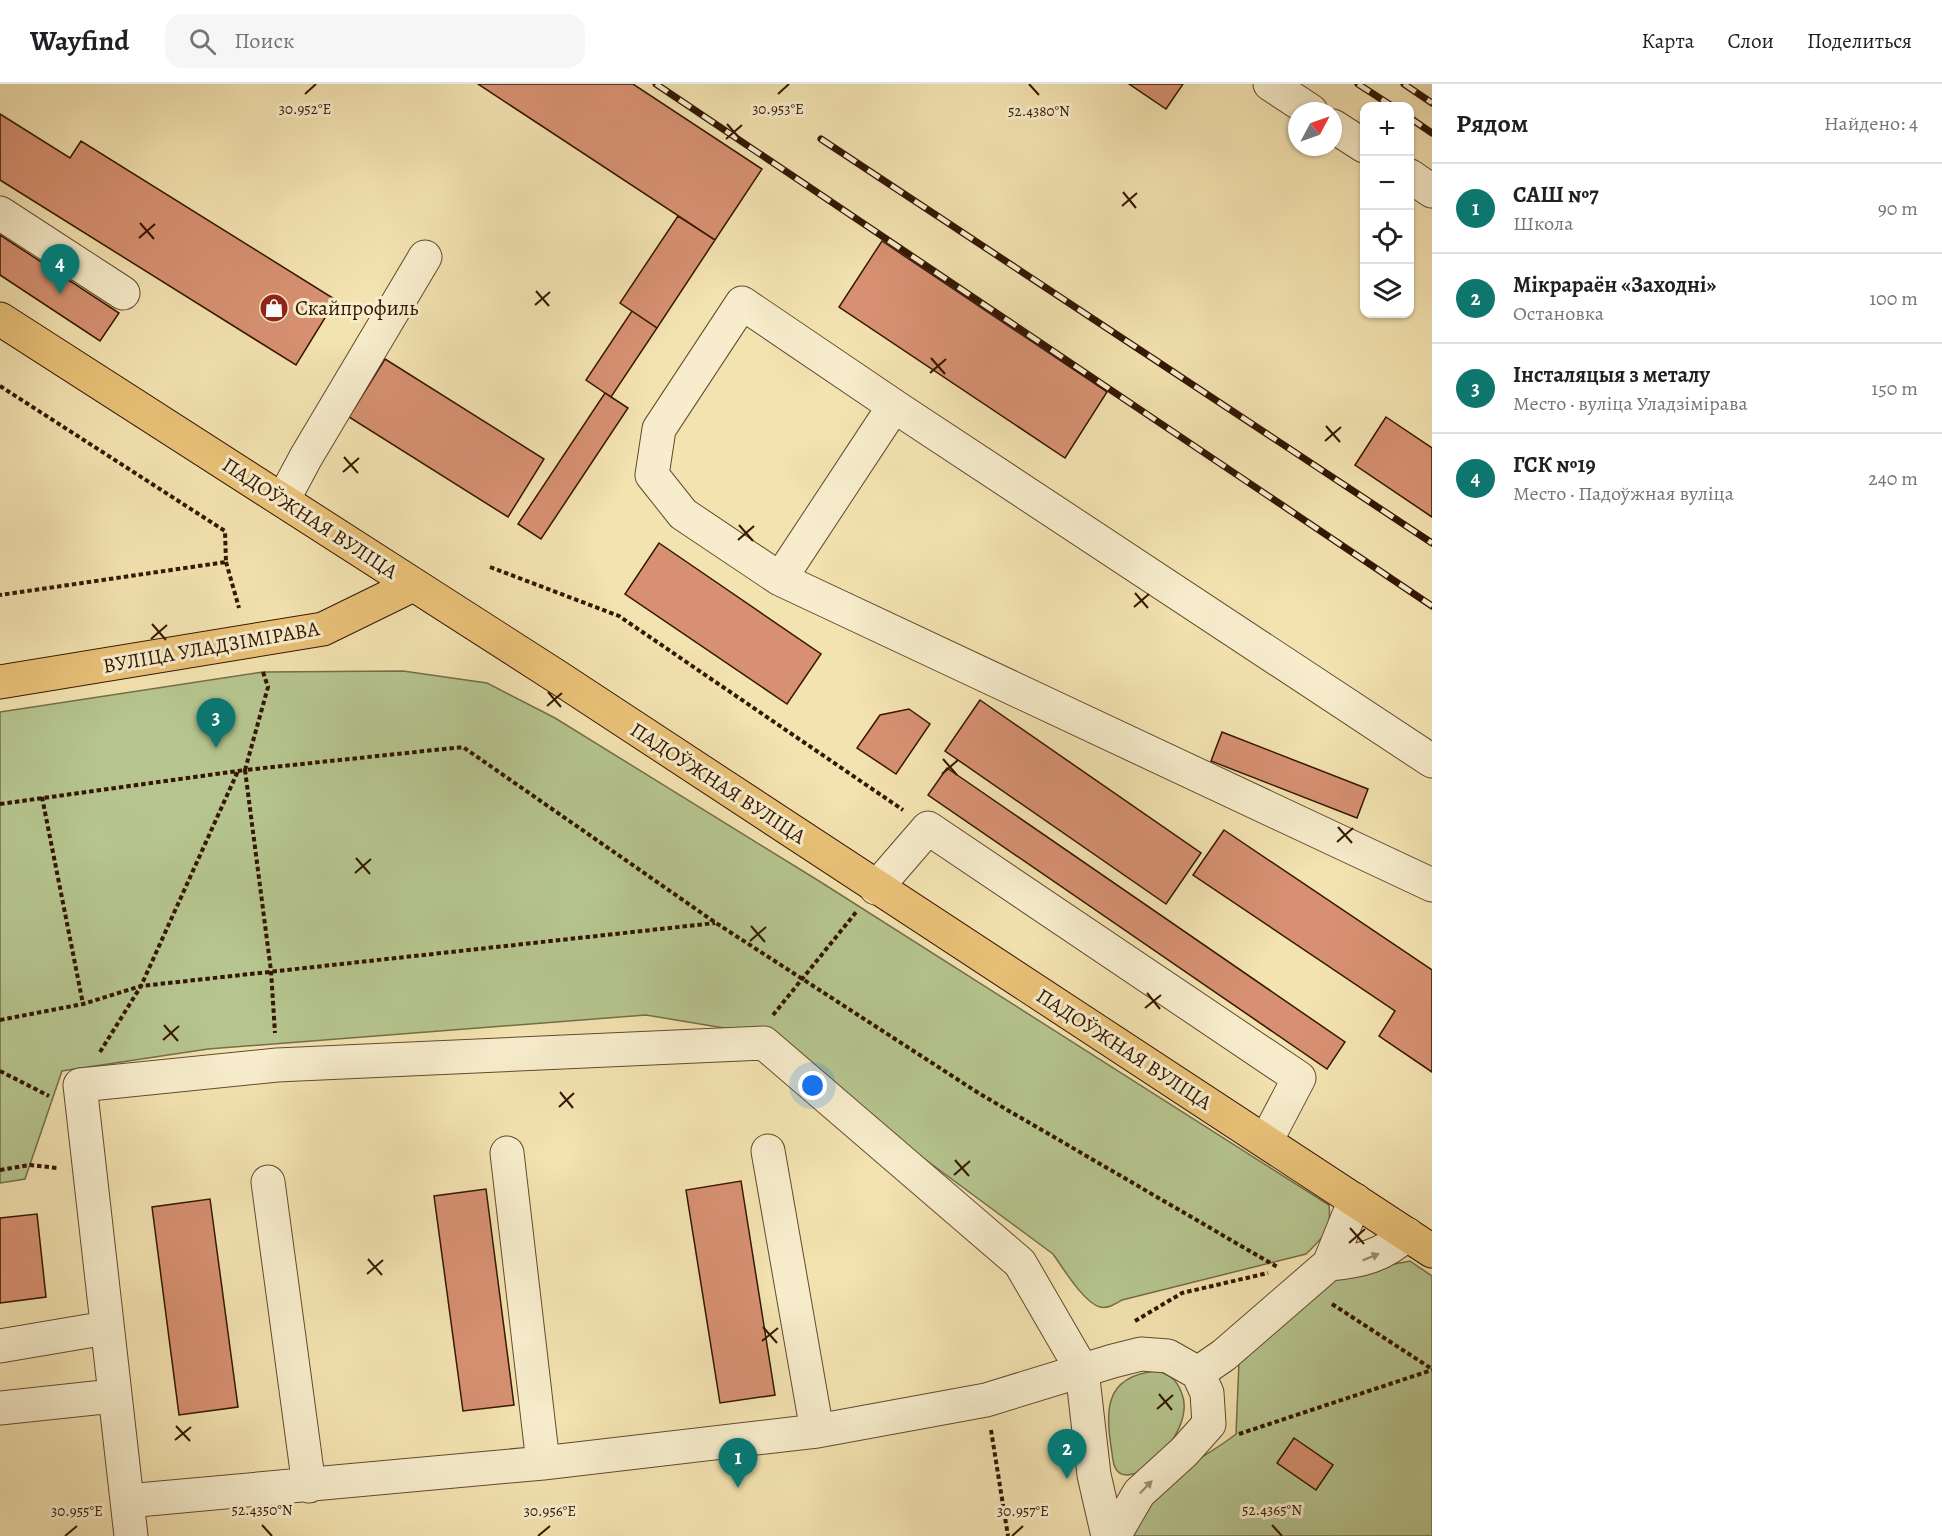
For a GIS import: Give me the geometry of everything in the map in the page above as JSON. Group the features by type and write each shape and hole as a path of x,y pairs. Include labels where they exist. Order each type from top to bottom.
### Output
{"main road":[{"name":"ПАДОЎЖНАЯ ВУЛІЦА","path":"0,319 556,676 1420,1243"},
{"name":"ВУЛІЦА УЛАДЗІМІРАВА","path":"0,682 323,629 413,585"}],"street":[{"path":"1270,84 1297,102"},
{"path":"1342,132 1360,143"},
{"path":"1414,179 1432,190"},
{"path":"0,213 123,293"},
{"path":"283,500 306,457 425,257"},
{"path":"1432,760 894,406 742,303 659,429 652,475 683,514 780,579 1432,885"},
{"path":"780,579 894,406"},
{"path":"876,888 928,828 1299,1078 1266,1141"},
{"path":"130,1536 128,1501 113,1396 87,1170 80,1085 277,1065 764,1043 1020,1263 1082,1370 1094,1475 1108,1536"},
{"path":"768,1151 817,1431"},
{"path":"507,1153 543,1463"},
{"path":"268,1182 309,1486"},
{"path":"1198,1373 1224,1355 1329,1264 1355,1200"},
{"path":"1329,1264 1362,1261 1391,1249 1420,1243"},
{"path":"0,1346 106,1328"},
{"path":"128,1501 543,1463 817,1431 986,1400 1141,1354 1168,1356 1198,1373 1207,1393 1209,1424 1184,1452 1139,1493 1114,1536"},
{"path":"0,1408 113,1396"}],"path":[{"path":"0,386 225,531 226,562 239,608"},
{"path":"0,595 226,562"},
{"path":"490,567 619,616 928,828"},
{"path":"263,672 268,687 245,770 271,971 277,1065"},
{"path":"0,804 42,796 238,770 463,747 716,922 980,1094 1273,1263 1305,1287 1432,1370"},
{"path":"80,1085 141,986 238,770"},
{"path":"42,796 83,1004"},
{"path":"750,1044 876,888"},
{"path":"0,1020 83,1004 141,986 716,922"},
{"path":"0,1170 30,1165 87,1170"},
{"path":"1209,1424 1236,1434 1432,1370"}],"green space":[{"path":"403,671 487,683 555,718 819,881 1329,1205 1329,1221 1325,1233 1306,1254 1122,1300 1109,1307 1100,1307 1087,1299 1053,1254 754,1033 646,1015 208,1049 62,1071 25,1179 0,1183 0,712 263,672"},
{"path":"1410,1261 1432,1276 1432,1536 1134,1536 1140,1516 1160,1486 1236,1434 1239,1362 1338,1275"},
{"path":"1157,1371 1173,1379 1182,1394 1184,1410 1179,1428 1169,1445 1156,1460 1142,1470 1129,1475 1119,1472 1113,1460 1109,1428 1111,1400 1116,1389 1125,1381 1138,1374"}],"building":[{"path":"478,84 633,84 762,169 715,240"},
{"path":"1129,84 1183,84 1166,109"},
{"path":"0,114 70,158 81,141 336,300 296,365 0,180"},
{"path":"678,216 715,240 657,328 620,303"},
{"path":"0,235 119,313 100,341 0,275"},
{"path":"882,241 1107,392 1065,458 839,307"},
{"path":"632,311 657,328 611,397 586,380"},
{"path":"385,359 544,459 508,517 349,417"},
{"path":"605,393 628,408 541,539 518,524"},
{"path":"1386,417 1432,448 1432,517 1355,465"},
{"path":"659,543 821,654 787,704 625,594"},
{"path":"980,700 1201,853 1166,904 945,751"},
{"path":"909,709 930,724 896,774 857,748 880,715"},
{"path":"1222,732 1368,789 1357,818 1211,761"},
{"path":"947,768 1345,1042 1327,1069 928,795"},
{"path":"1224,830 1432,970 1432,1072 1379,1036 1395,1011 1193,875"},
{"path":"741,1181 775,1395 720,1403 686,1190"},
{"path":"486,1189 514,1405 463,1411 434,1196"},
{"path":"210,1199 238,1407 179,1415 152,1207"},
{"path":"37,1214 46,1297 0,1303 0,1218"},
{"path":"1294,1438 1333,1465 1316,1490 1277,1463"}],"railway":[{"path":"656,84 1432,606"},
{"path":"1358,84 1386,102"},
{"path":"1404,84 1432,103"},
{"path":"1414,121 1432,133"},
{"path":"821,139 1432,543"}],"place":[{"name":"ГСК №19","path":"60,294"},
{"name":"Скайпрофиль","path":"274,308"},
{"name":"Інсталяцыя з металу","path":"216,748"},
{"name":"Мікрараён «Заходні»","path":"1067,1479"},
{"name":"САШ №7","path":"738,1488"}]}
